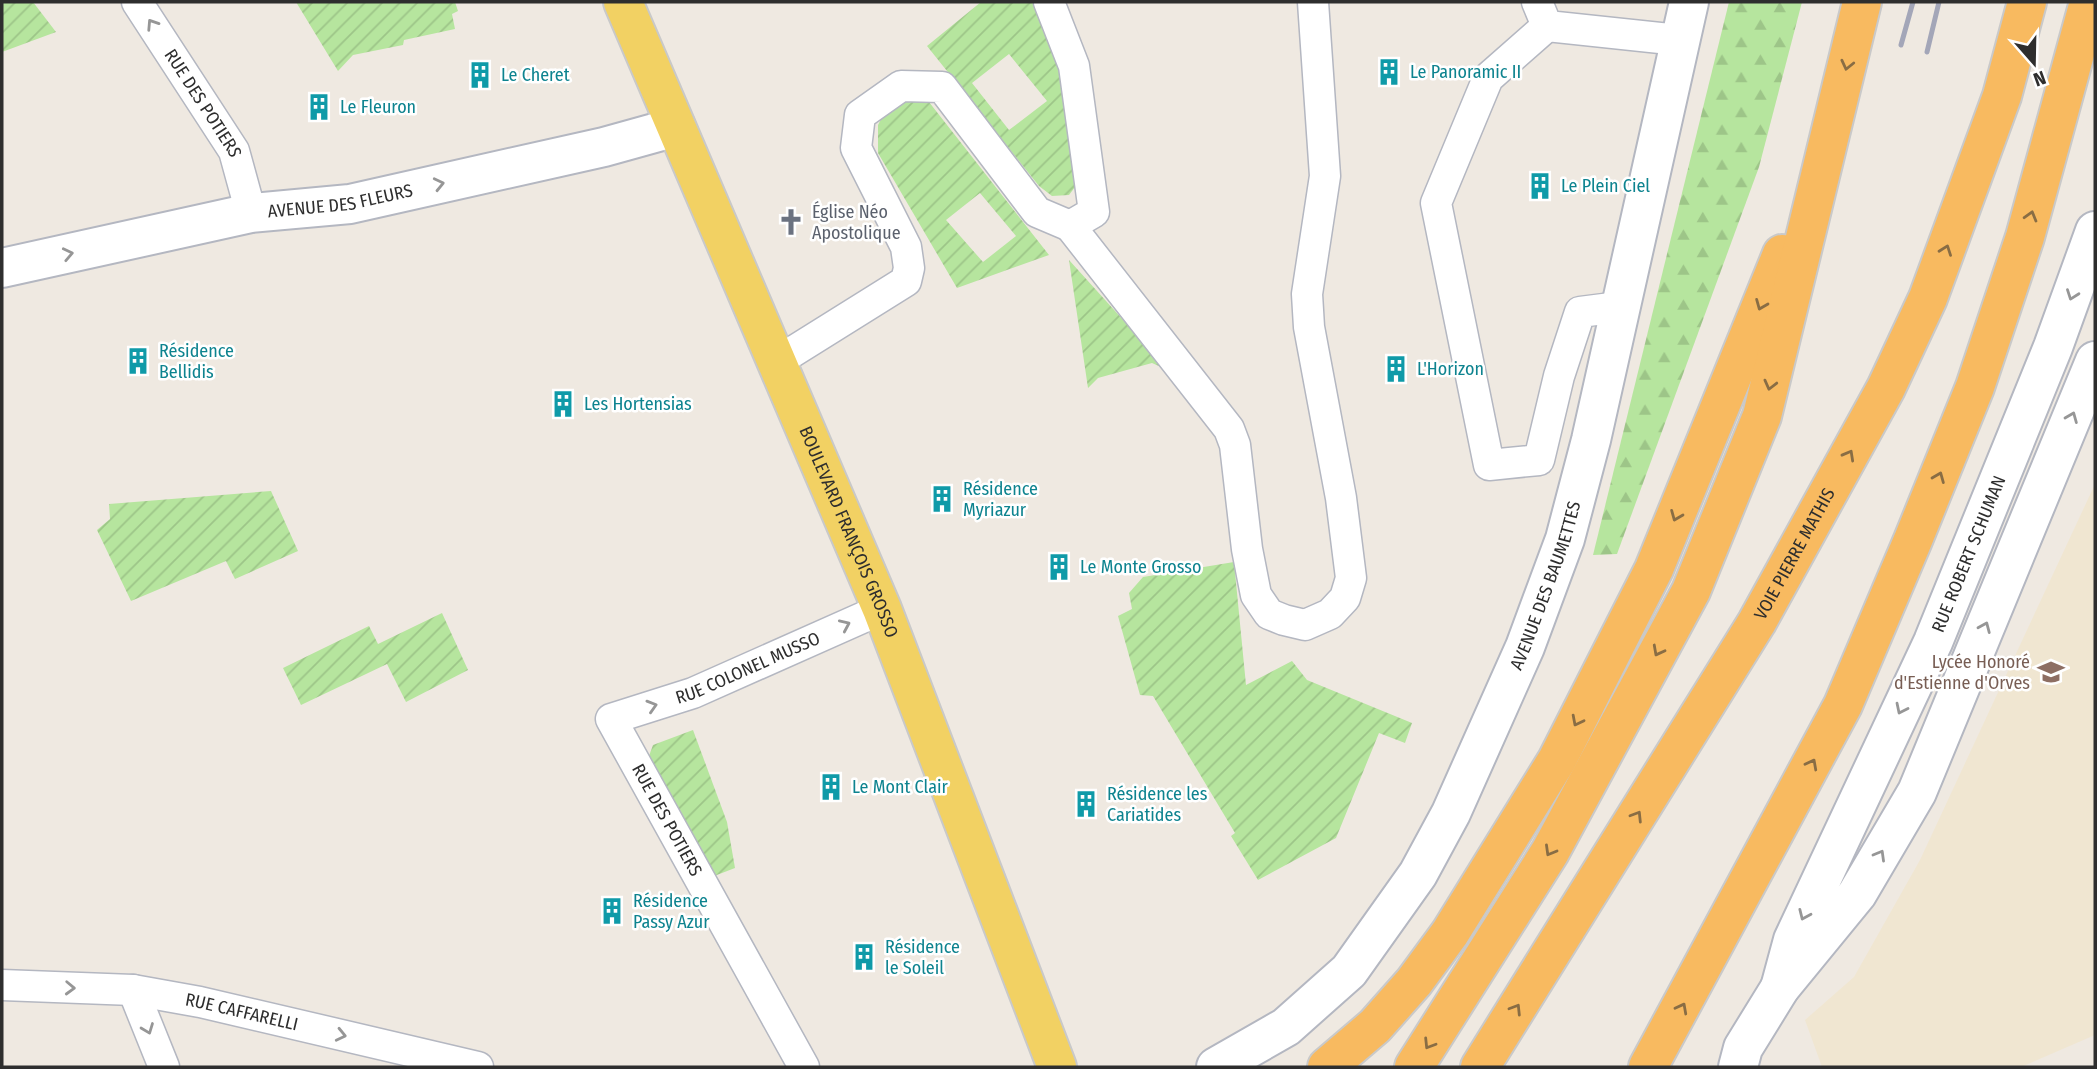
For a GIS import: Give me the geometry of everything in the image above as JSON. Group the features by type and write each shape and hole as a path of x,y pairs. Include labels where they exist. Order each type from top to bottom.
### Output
{"highway":[{"path":"1414,1067 1550,852 1691,591 1762,416 1862,2"},
{"name":"VOIE PIERRE MATHIS","path":"1480,1067 1757,622 1886,388 1928,299 2002,96 2027,2"},
{"path":"1648,1067 1843,705 1913,540 1975,387 2025,237 2089,2"},
{"path":"1327,1067 1375,1026 1414,982 1450,933 1557,760 1654,569 1833,128"}],"main road":[{"name":"BOULEVARD FRANÇOIS GROSSO","path":"623,2 882,609 1057,1067"}],"street":[{"name":"RUE DES POTIERS","path":"137,2 234,152 251,213"},
{"path":"1049,2 1074,66 1094,212 1070,226"},
{"path":"778,361 906,281 909,268 906,247 856,148 860,115 901,86 942,87 1037,212 1070,226 1229,429 1235,445 1247,549 1256,595 1269,614 1305,625 1331,614 1345,598 1351,578 1341,498 1309,327 1307,294 1325,176 1313,2"},
{"name":"AVENUE DES BAUMETTES","path":"1216,1067 1286,1027 1349,971 1418,874 1451,813 1525,647 1565,539 1591,440 1689,2"},
{"path":"1619,307 1580,312 1559,376 1539,460 1489,464 1436,203 1488,78 1542,14 1679,40"},
{"name":"AVENUE DES FLEURS","path":"2,268 251,213 350,204 604,147 676,127"},
{"name":"RUE ROBERT SCHUMAN","path":"1780,988 1793,940 1933,642 2053,347 2095,231"},
{"name":"RUE ROBERT SCHUMAN","path":"1738,1067 1743,1048 1780,988 1857,894 1917,792 2095,361"},
{"name":"RUE COLONEL MUSSO","path":"611,719 693,693 882,609"},
{"name":"RUE DES POTIERS","path":"611,719 797,1064"},
{"name":"RUE CAFFARELLI","path":"2,985 133,990 200,1002 478,1067"},
{"path":"133,990 164,1067"}],"shaded area":[{"name":"Lycée Honoré d'Estienne d'Orves","path":"2095,484 2095,1035 2021,1067 1822,1067 1805,1020 1854,977 1920,860"}],"green space":[{"path":"2,2 33,2 56,32 2,52"},
{"path":"296,2 455,2 458,11 452,14 455,29 404,40 403,45 353,55 338,71"},
{"path":"981,2 1032,2 1056,54 1069,123 1075,187 1069,195 1052,196 1039,186 927,46","holes":["1009,54 1047,101 1009,130 972,83"]},
{"path":"1729,2 1802,2 1759,167 1617,554 1593,555"},
{"path":"906,100 929,102 1049,255 957,288 878,153 878,125 883,115","holes":["980,193 1016,236 983,262 946,220"]},
{"path":"1069,260 1162,363 1161,367 1152,363 1098,378 1088,388"},
{"path":"271,491 298,551 235,579 226,561 131,601 97,530 110,519 109,504"},
{"path":"1234,562 1246,685 1292,661 1307,680 1412,723 1405,743 1379,733 1336,838 1258,880 1231,836 1235,833 1153,696 1140,695 1118,616 1132,609 1129,593 1143,577"},
{"path":"442,613 468,670 406,702 387,664 301,705 283,668 369,626 378,644"},
{"path":"693,730 727,822 735,868 709,878 645,767 653,745"}],"railway":[{"path":"1901,45 1913,2"},
{"path":"1927,52 1939,2"}],"place":[{"name":"Le Panoramic II","path":"1389,72"},
{"name":"Le Cheret","path":"480,75"},
{"name":"Le Fleuron","path":"319,107"},
{"name":"Le Plein Ciel","path":"1540,186"},
{"name":"Église Néo Apostolique","path":"791,222"},
{"name":"Résidence Bellidis","path":"138,361"},
{"name":"L'Horizon","path":"1396,369"},
{"name":"Les Hortensias","path":"563,404"},
{"name":"Résidence Myriazur","path":"942,499"},
{"name":"Le Monte Grosso","path":"1059,567"},
{"name":"Lycée Honoré d'Estienne d'Orves","path":"2051,672"},
{"name":"Le Mont Clair","path":"831,787"},
{"name":"Résidence les Cariatides","path":"1086,804"},
{"name":"Résidence Passy Azur","path":"612,911"},
{"name":"Résidence le Soleil","path":"864,957"}]}
